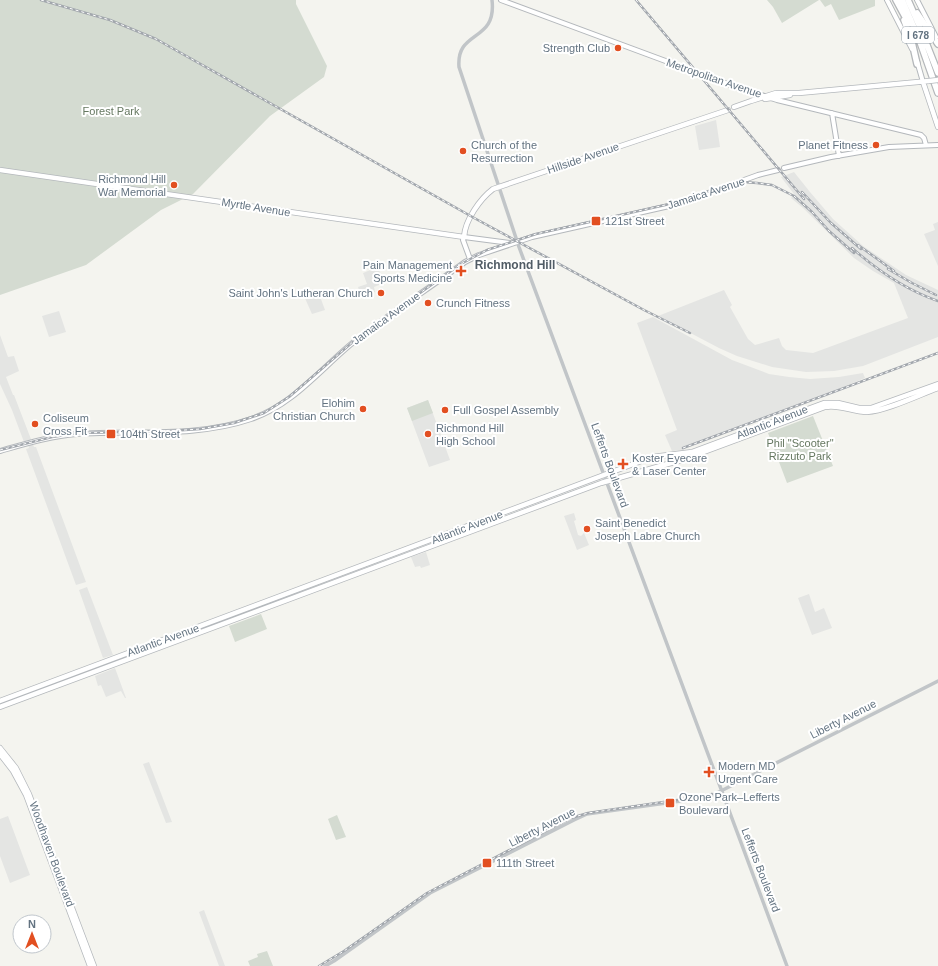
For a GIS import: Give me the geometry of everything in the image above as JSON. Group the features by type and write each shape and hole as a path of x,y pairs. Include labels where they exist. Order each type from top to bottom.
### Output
{"highway":[{"path":"909,0 938,43"},
{"name":"I 678","path":"909,0 938,73"},
{"path":"899,2 912,42 917,64"},
{"path":"899,2 931,72 938,92"}],"main road":[{"name":"Metropolitan Avenue","path":"501,0 733,86 921,135 926,145"},
{"path":"887,0 917,64 938,127"},
{"path":"917,0 938,43"},
{"path":"734,108 778,93 795,93 938,80"},
{"path":"769,96 784,96 795,93"},
{"path":"784,96 785,100 791,102"},
{"name":"Hillside Avenue","path":"464,237 470,218 482,199 488,192 498,186 728,110"},
{"path":"832,113 839,156"},
{"path":"784,168 891,146 938,145"},
{"name":"Myrtle Avenue","path":"0,170 512,243"},
{"name":"Jamaica Avenue","path":"0,451 63,435 179,432 230,425 256,417 280,405 371,329 470,259 517,241 675,204 758,175 778,170"},
{"path":"464,237 463,240 470,259"},
{"path":"496,241 498,248"},
{"name":"Atlantic Avenue","path":"0,701 655,457 692,452 821,404 835,402 859,408 871,408 938,384"},
{"name":"Atlantic Avenue","path":"0,708 606,481 685,459 825,407 838,406 858,411 873,411 938,388"},
{"name":"Woodhaven Boulevard","path":"0,748 16,768 25,784 94,966"},
{"name":"Woodhaven Boulevard","path":"0,754 13,771 24,791 90,966"},
{"path":"43,831 44,823"},
{"path":"58,881 58,892"}],"street":[{"name":"Lefferts Boulevard","path":"492,0 493,8 490,22 481,32 465,43 460,51 458,60 459,67 517,241 787,966"},
{"name":"Liberty Avenue","path":"325,966 432,892 574,820 587,814 702,798 722,791 938,681"}],"shaded area":[{"path":"716,120 720,147 699,150 695,126"},
{"path":"794,172 833,219 863,246 906,275 938,290 938,337 863,366 834,371 806,372 772,367 737,356 658,316 724,290 732,305 730,307 748,339 755,345 779,338 782,346 786,350 813,353 908,318 894,283 854,258 791,198 794,194 781,177"},
{"path":"938,222 938,266 924,234 935,230 933,224"},
{"path":"378,267 384,283 374,287 375,292 361,297 358,287 367,284 363,273"},
{"path":"318,291 325,310 312,314 304,296"},
{"path":"59,311 66,332 49,337 42,316"},
{"path":"653,317 732,360 769,374 810,379 839,377 863,373 865,378 797,406 683,447 684,450 672,451 665,435 677,430 637,323"},
{"path":"0,335 8,357 14,356 19,371 6,377 34,447 36,447 86,582 76,585 26,449 29,448 27,441 24,442 0,384"},
{"name":"Richmond Hill High School","path":"428,400 450,460 429,467 407,408"},
{"path":"574,513 576,520 574,521 578,535 581,536 584,533 589,545 577,550 564,516"},
{"path":"426,552 430,565 421,568 420,566 415,567 411,557"},
{"path":"87,587 113,655 103,658 79,590"},
{"path":"809,594 815,612 824,608 832,628 812,635 798,598"},
{"path":"115,668 126,698 121,691 106,697 101,685 98,686 95,676"},
{"path":"149,762 172,822 166,823 143,764"},
{"path":"8,816 30,875 10,883 0,856 0,819"},
{"path":"204,910 225,966 219,966 199,912"}],"green space":[{"name":"Forest Park","path":"0,0 296,0 296,4 327,66 324,77 270,116 193,194 161,210 86,265 0,295"},
{"path":"767,0 819,0 782,23 773,7"},
{"path":"820,0 875,0 875,6 839,20 831,4 825,7"},
{"path":"428,400 433,413 412,421 407,408"},
{"name":"Phil \"Scooter\" Rizzuto Park","path":"813,416 833,466 787,483 768,433"},
{"path":"261,614 267,629 235,642 229,626"},
{"path":"337,815 346,837 336,840 328,819"},
{"path":"267,951 273,966 250,966 248,961 258,957 257,954"}],"railway":[{"path":"41,0 110,20 156,39 476,219 644,310 690,333"},
{"path":"636,0 804,199"},
{"path":"0,450 52,437 79,433 200,429 234,423 264,413 289,397 362,334 461,264 487,250 536,234 674,203 724,186 743,182 772,185 794,196 812,212 829,231 854,253"},
{"path":"802,192 831,223 861,249"},
{"path":"858,245 894,271"},
{"path":"852,248 892,279 938,301"},
{"path":"888,269 936,295"},
{"path":"683,448 938,353"},
{"path":"319,966 344,951 427,893 571,818 588,813 712,794"}],"place":[{"name":"Strength Club","path":"618,48"},
{"name":"Planet Fitness","path":"876,145"},
{"name":"Church of the Resurrection","path":"463,151"},
{"name":"Richmond Hill War Memorial","path":"174,185"},
{"name":"121st Street","path":"596,221"},
{"name":"Pain Management Sports Medicine","path":"461,271"},
{"name":"Saint John's Lutheran Church","path":"381,293"},
{"name":"Crunch Fitness","path":"428,303"},
{"name":"Elohim Christian Church","path":"363,409"},
{"name":"Full Gospel Assembly","path":"445,410"},
{"name":"Coliseum Cross Fit","path":"35,424"},
{"name":"104th Street","path":"111,434"},
{"name":"Richmond Hill High School","path":"428,434"},
{"name":"Koster Eyecare & Laser Center","path":"623,464"},
{"name":"Saint Benedict Joseph Labre Church","path":"587,529"},
{"name":"Modern MD Urgent Care","path":"709,772"},
{"name":"Ozone Park–Lefferts Boulevard","path":"670,803"},
{"name":"111th Street","path":"487,863"}],"district":[{"name":"Richmond Hill","path":"515,265"}]}
